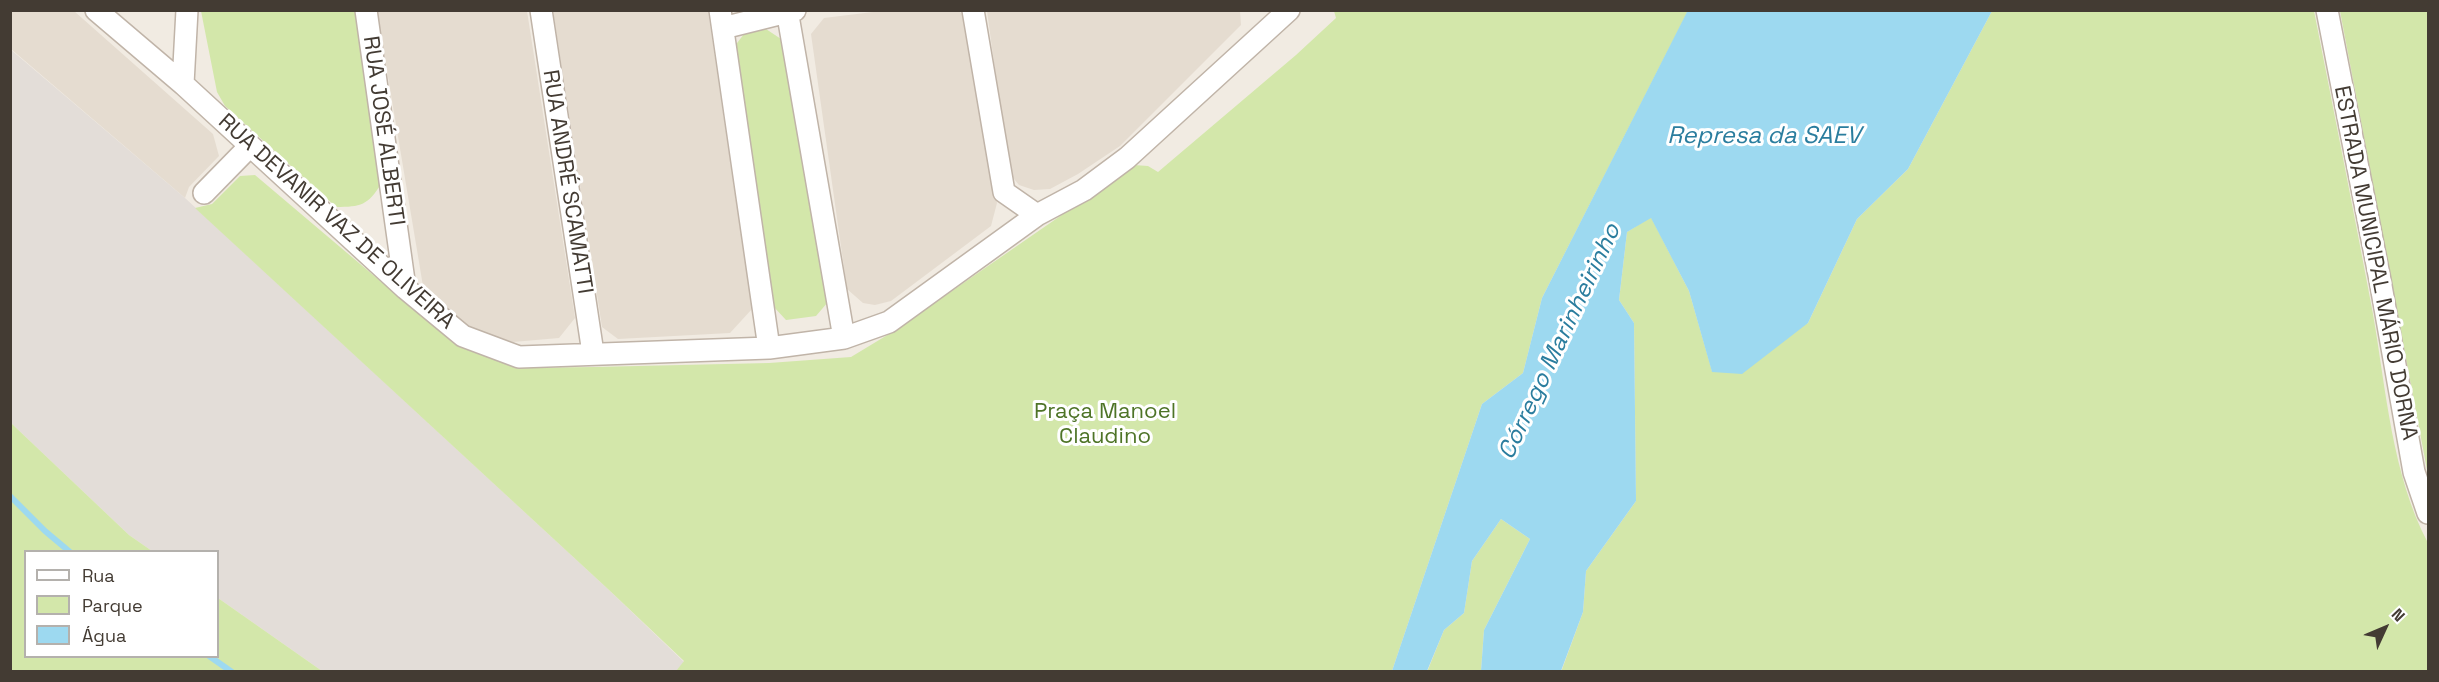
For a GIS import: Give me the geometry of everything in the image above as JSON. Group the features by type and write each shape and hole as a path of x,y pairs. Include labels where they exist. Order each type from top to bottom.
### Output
{"street":[{"name":"RUA DEVANIR VAZ DE OLIVEIRA","path":"96,10 183,84 405,288 463,336 519,357 769,348 844,338 889,322 1037,215 1084,190 1127,158 1276,15"},
{"path":"183,84 187,10"},
{"name":"RUA JOSÉ ALBERTI","path":"366,10 405,288"},
{"name":"RUA ANDRÉ SCAMATTI","path":"541,10 593,353"},
{"path":"974,10 1004,192 1037,215"},
{"name":"ESTRADA MUNICIPAL MÁRIO DORNA","path":"2327,10 2414,472 2428,513"},
{"path":"769,348 721,19 790,11 844,338"},
{"path":"204,193 250,146"}],"shaded area":[{"path":"11,11 74,11 213,134 219,156 189,187 185,198 11,49"},
{"path":"377,11 527,11 575,318 559,338 513,342 473,329 438,302 423,286"},
{"path":"553,11 708,11 752,309 730,333 618,339 602,327"},
{"path":"881,11 959,11 964,16 997,203 991,226 891,301 875,305 863,303 847,289 811,34 824,18"},
{"path":"987,11 1240,11 1241,25 1120,146 1078,174 1050,189 1034,190 1019,185 1009,173"},
{"path":"10,49 185,198 684,662 676,671 322,671 219,599 219,550 151,550 129,535 11,423"}],"green space":[{"path":"201,11 356,11 381,184 368,201 358,205 336,207 225,106 217,92"},
{"name":"Praça Manoel Claudino","path":"1334,11 1688,11 1542,298 1523,373 1482,404 1392,671 676,671 684,661 195,208 212,204 240,176 255,175 457,346 516,368 769,363 851,357 894,331 1134,165 1148,166 1158,172 1296,55 1336,18"},
{"path":"1992,11 2314,11 2373,314 2398,460 2416,517 2428,543 2428,671 1561,672 1583,612 1586,571 1636,501 1634,323 1619,300 1627,232 1651,217 1689,291 1712,371 1808,323 1857,219 1908,169"},
{"path":"2340,11 2428,11 2428,475"},
{"path":"766,29 784,41 828,302 816,316 786,320 773,306 734,47 744,34"},
{"path":"11,423 129,535 151,550 24,550 24,658 219,658 219,599 322,671 11,671"},
{"path":"1501,519 1530,539 1484,630 1481,671 1427,672 1444,630 1464,613 1472,561"}],"water":[{"name":"Represa da SAEV","path":"1688,10 1992,11 1908,169 1857,219 1808,323 1742,374 1712,372 1689,291 1651,218 1627,232 1619,300 1634,323 1636,501 1586,571 1583,612 1561,671 1481,671 1484,630 1530,539 1501,519 1472,561 1464,613 1444,630 1427,671 1392,671 1482,404 1523,373 1542,298"}],"waterway":[{"path":"10,496 68,550"},
{"path":"212,658 232,672"}],"water label":[{"name":"Córrego Marinheirinho","path":"1560,342"}]}
